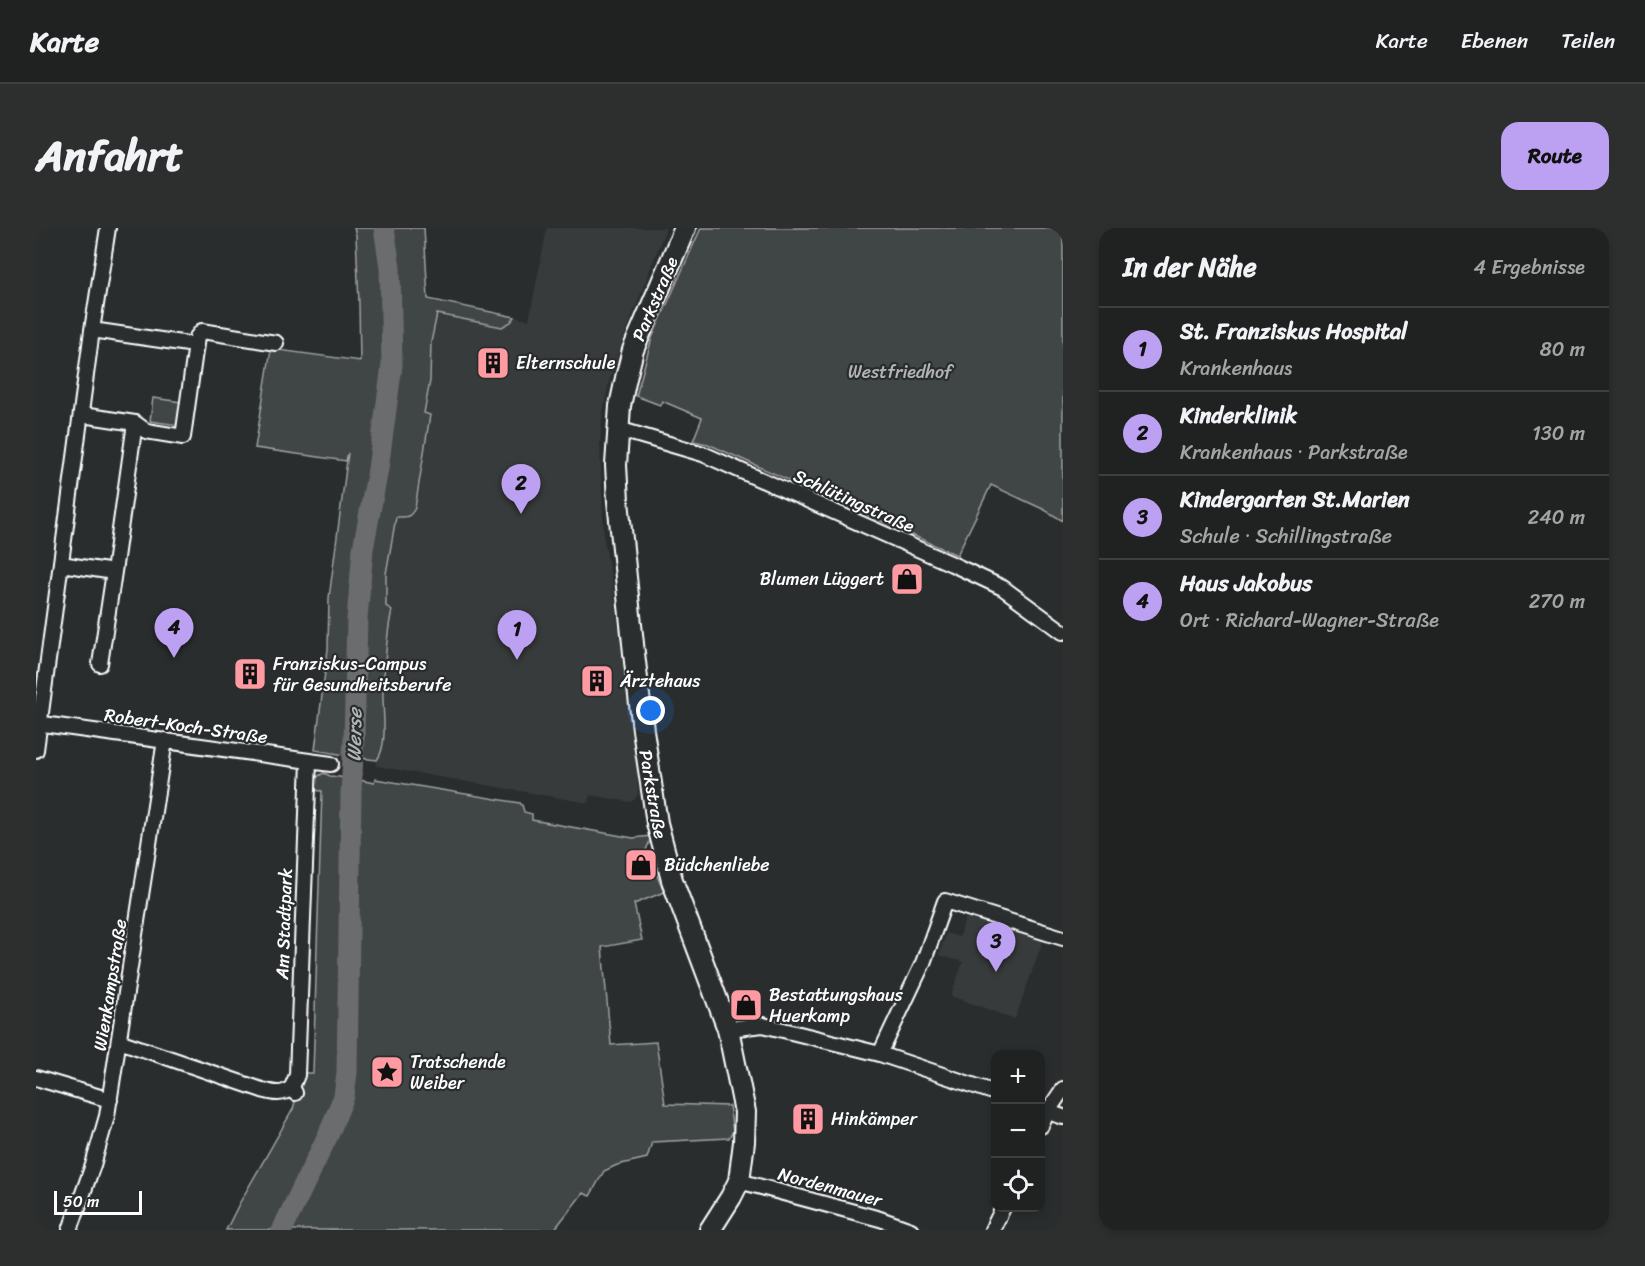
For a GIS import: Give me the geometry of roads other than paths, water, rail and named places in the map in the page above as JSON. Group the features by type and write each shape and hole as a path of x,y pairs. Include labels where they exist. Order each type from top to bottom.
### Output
{"street":[{"path":"36,750 92,330 108,228"},
{"name":"Parkstraße","path":"685,228 633,350 623,391 616,465 642,730 657,823 672,880 728,1029 745,1112 739,1181"},
{"path":"92,330 195,345"},
{"path":"82,415 135,423 146,431 183,437 198,335 204,331 276,343"},
{"path":"100,664 135,423"},
{"name":"Schlütingstraße","path":"618,429 703,454 952,564 1003,588 1063,633"},
{"path":"61,564 114,572"},
{"name":"Robert-Koch-Straße","path":"38,724 331,764"},
{"name":"Wienkampstraße","path":"70,1230 93,1165 107,1116 165,740"},
{"name":"Am Stadtpark","path":"119,1041 262,1090 282,1093 294,1090 297,1075 309,761"},
{"path":"880,1054 922,963 945,901 1063,938"},
{"path":"728,1029 763,1025 880,1054 991,1091"},
{"path":"36,1078 110,1100"},
{"path":"1045,1109 1063,1089"},
{"path":"1045,1110 1063,1117"},
{"path":"710,1230 739,1181"},
{"name":"Nordenmauer","path":"739,1181 880,1219 911,1230"},
{"path":"992,1230 1001,1212"}],"waterway":[{"name":"Werse","path":"282,1230 329,1133 344,1096 347,1073 351,793 357,619 363,549 378,469 392,365 390,267 384,228"}],"place":[{"name":"Elternschule","path":"493,363"},
{"name":"Kinderklinik","path":"521,514"},
{"name":"Blumen Lüggert","path":"907,579"},
{"name":"Haus Jakobus","path":"174,658"},
{"name":"St. Franziskus Hospital","path":"517,660"},
{"name":"Franziskus-Campus für Gesundheitsberufe","path":"250,674"},
{"name":"Ärztehaus","path":"597,681"},
{"name":"Büdchenliebe","path":"641,865"},
{"name":"Kindergarten St.Marien","path":"996,972"},
{"name":"Bestattungshaus Huerkamp","path":"746,1005"},
{"name":"Tratschende Weiber","path":"387,1072"},
{"name":"Hinkämper","path":"808,1119"}],"park label":[{"name":"Westfriedhof","path":"900,372"}]}
